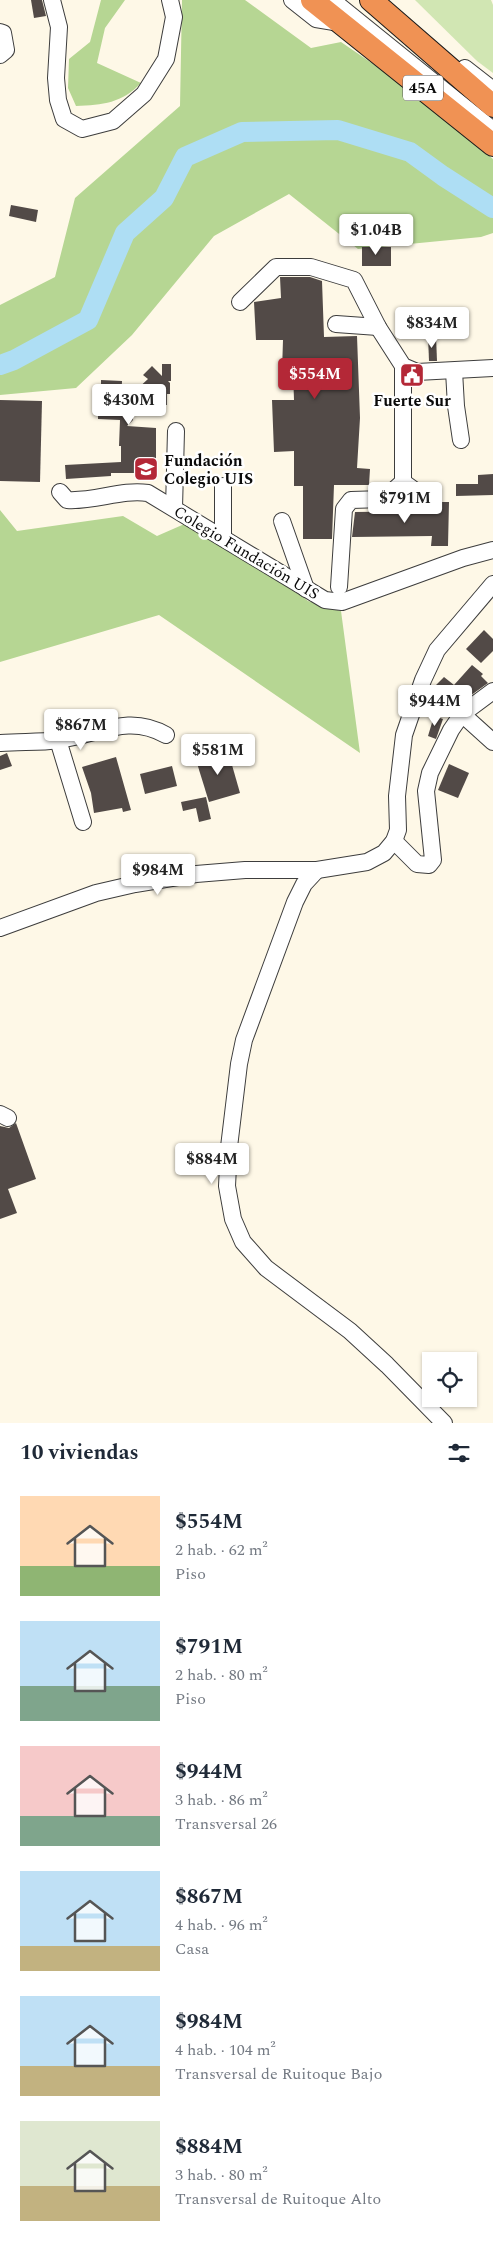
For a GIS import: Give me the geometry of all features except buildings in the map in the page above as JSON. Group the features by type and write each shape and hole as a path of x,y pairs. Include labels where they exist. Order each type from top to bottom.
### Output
{"highway":[{"name":"45A","path":"312,0 493,144"},
{"name":"45A","path":"371,0 493,106"}],"street":[{"path":"52,0 59,27 56,78 58,100 64,119 82,130 113,121 144,94 166,59 174,17 170,0"},
{"path":"292,0 316,19 341,24"},
{"path":"332,0 493,130"},
{"path":"348,0 493,120"},
{"path":"0,32 3,33 6,50 0,55"},
{"path":"422,44 442,50 493,90"},
{"path":"240,302 276,268 312,267 354,280 378,327 403,366 403,482 384,499 351,500 344,509 340,587"},
{"path":"336,324 378,327"},
{"path":"403,366 417,372 493,368"},
{"path":"454,371 456,406 461,440"},
{"path":"174,508 176,431"},
{"path":"403,482 428,500"},
{"path":"223,486 223,538"},
{"name":"Colegio Fundación UIS","path":"60,492 68,500 80,500 136,491 148,493 325,600 342,602 463,558 493,550"},
{"path":"282,521 306,589"},
{"path":"0,928 96,893 135,884 196,874 245,870 317,870 367,862 384,854 394,841 398,830 397,796 404,735 423,680 437,650 493,584"},
{"path":"394,841 417,864 429,866 433,860 426,791 430,773 451,730 462,714 493,690"},
{"path":"462,714 493,742"},
{"path":"0,743 58,740 114,727 137,724 152,727 166,735"},
{"path":"58,740 83,822"},
{"path":"317,870 304,884 295,902 244,1040 229,1147 227,1186 232,1219 243,1242 266,1268 350,1331 444,1423"}],"green space":[{"path":"101,0 125,0 105,28 97,63 141,83 127,95 111,102 76,106 68,88 69,59 90,42"},
{"path":"182,0 245,0 311,48 341,42 417,94 493,159 493,233 481,237 358,249 289,194 214,236 132,335 76,388 0,395 0,305 55,277 75,198 180,106"},
{"path":"415,0 491,0 493,5 493,73 477,61"},
{"path":"0,510 17,531 123,516 157,536 189,522 279,577 308,601 341,611 360,753 159,615 0,662"}],"waterway":[{"path":"0,365 14,360 88,320 125,233 164,198 185,157 242,132 338,130 410,152 493,208"}],"place":[{"name":"Fuerte Sur","path":"412,375"},
{"name":"Fundación Colegio UIS","path":"146,469"}]}
